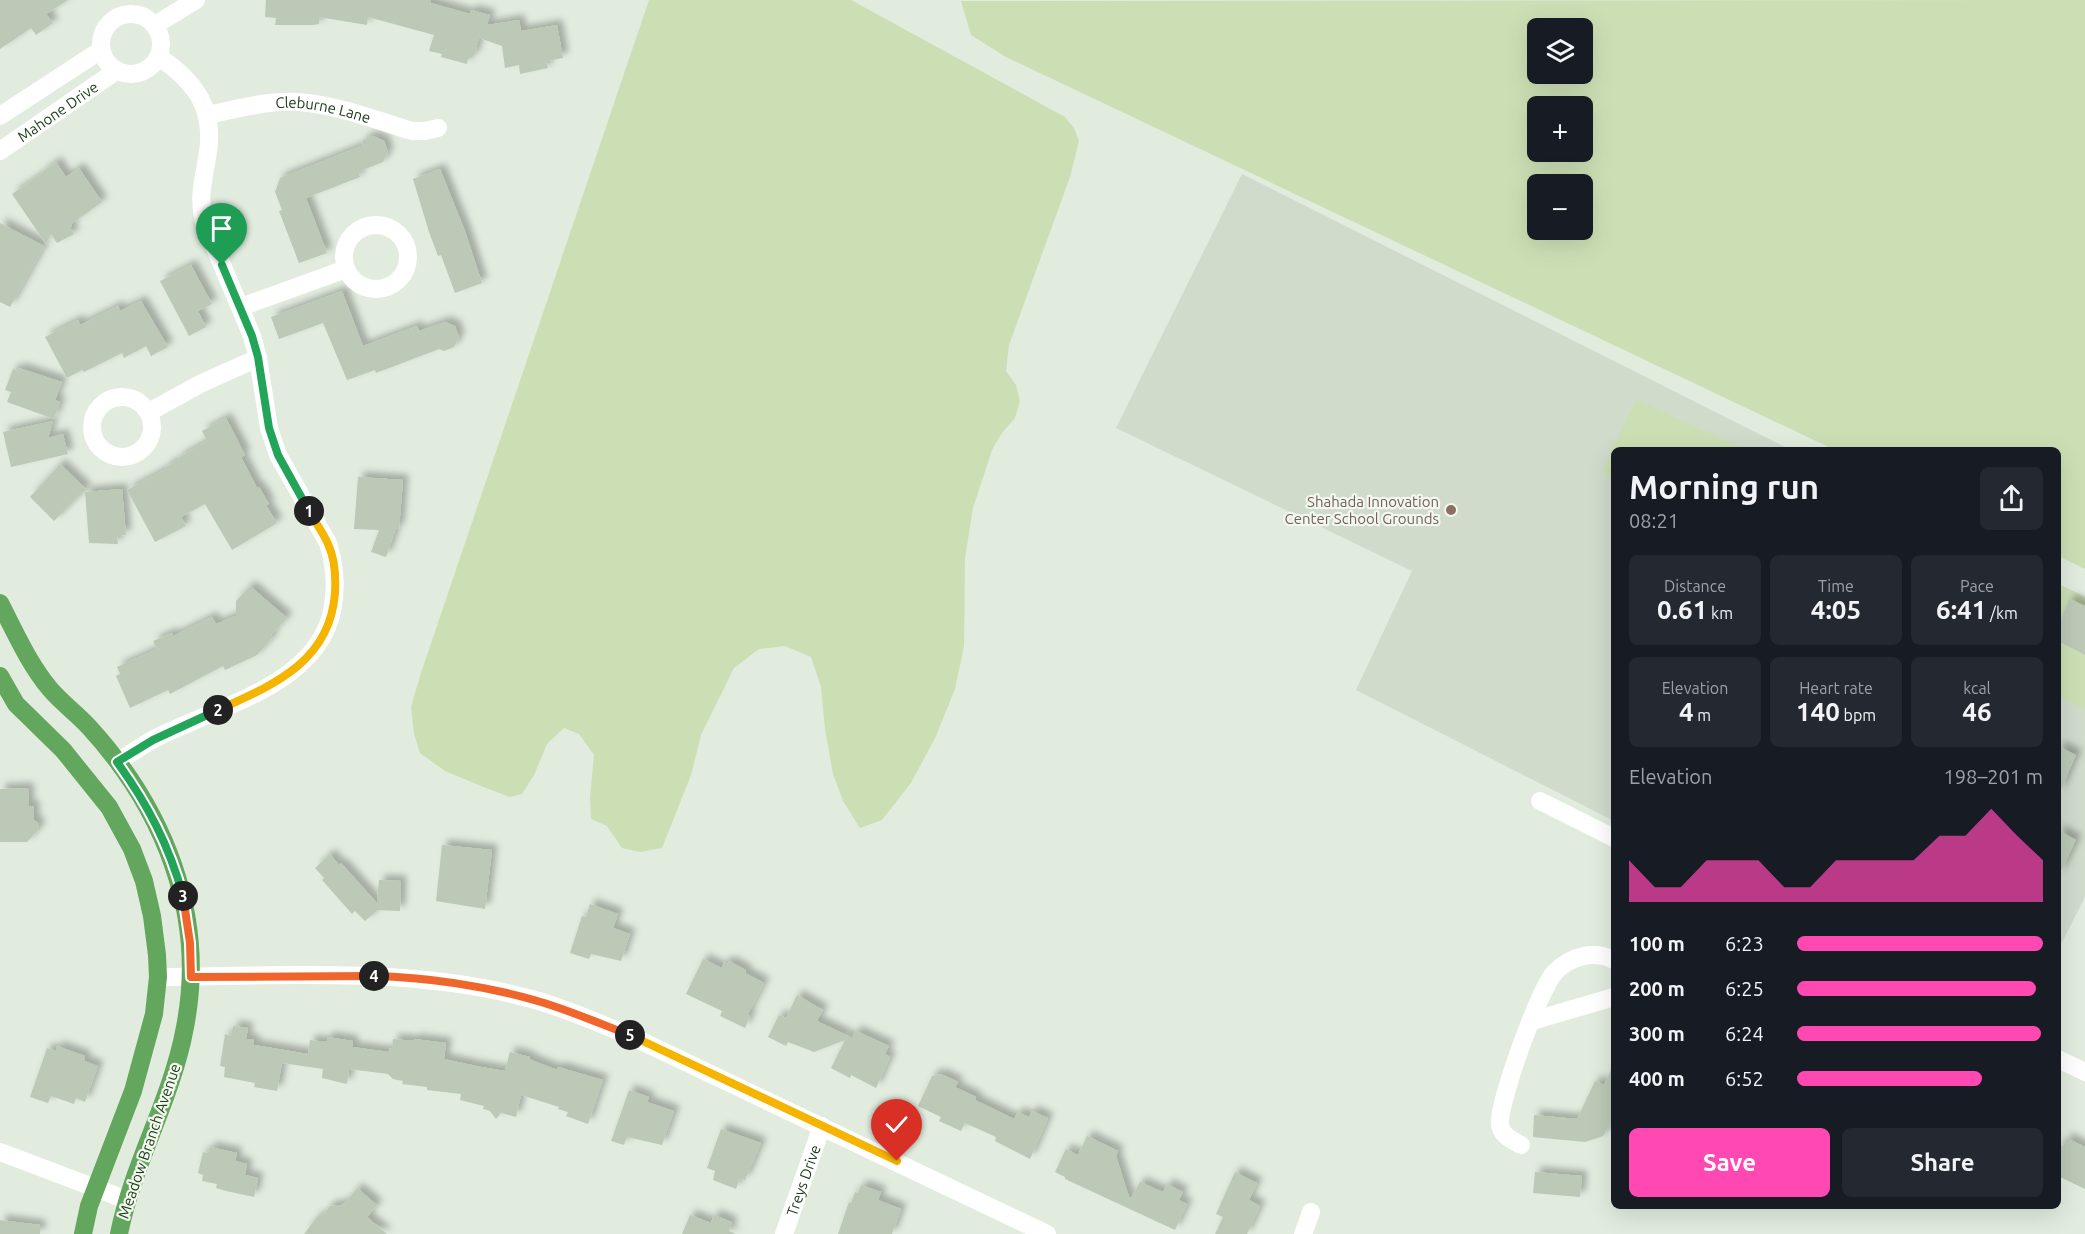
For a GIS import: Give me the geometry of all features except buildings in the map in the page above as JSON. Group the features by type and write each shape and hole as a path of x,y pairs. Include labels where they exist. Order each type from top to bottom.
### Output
{"main road":[{"name":"Meadow Branch Avenue","path":"0,603 26,652 50,690 89,727 117,762 150,811 174,865 183,899 188,927 191,977 186,1026 175,1071 127,1200 119,1234"},
{"name":"Meadow Branch Avenue","path":"0,676 16,704 63,750 109,807 132,849 144,881 152,916 158,977 154,1014 146,1049 114,1145 89,1206 83,1234"}],"street":[{"path":"155,25 196,0"},
{"path":"101,50 102,37 107,26 117,18 141,15 155,25 160,36 159,57 152,66 132,75 116,71"},
{"name":"Mahone Drive","path":"0,116 101,50 107,64 116,71 0,151"},
{"path":"117,762 153,740 255,694 296,667 316,648 326,633 333,612 336,578 328,543 278,455 269,428 258,357 252,336 204,222 200,206 200,189 210,137 207,115 200,95 191,84 178,70 159,57"},
{"name":"Cleburne Lane","path":"207,115 267,104 299,102 336,109 412,130 425,131 438,128"},
{"path":"241,307 346,269"},
{"path":"148,412 201,383 258,357"},
{"path":"1540,801 1611,836"},
{"path":"1521,1145 1508,1138 1500,1123 1515,1063 1546,984 1565,964 1576,957 1591,955 1611,959"},
{"path":"158,977 378,976 465,986 534,1000 637,1038 1046,1234"},
{"path":"1532,1021 1611,998"},
{"path":"2061,1060 2085,1072"},
{"name":"Treys Drive","path":"784,1234 822,1126"},
{"path":"0,1152 127,1200"},
{"path":"1303,1234 1311,1212"}],"shaded area":[{"name":"Shahada Innovation Center School Grounds","path":"1242,174 1785,447 1611,447 1611,819 1356,690 1412,571 1116,428"},
{"path":"2061,585 2085,597 2085,897 2061,944"}],"green space":[{"path":"649,0 851,0 1065,117 1074,128 1079,141 1070,177 1009,345 1006,371 1016,385 1020,401 1015,418 1002,433 992,450 973,508 965,558 964,646 955,689 936,736 911,783 882,820 860,828 843,801 833,774 821,687 811,657 785,646 759,649 734,668 701,735 691,775 662,848 640,852 622,848 607,826 591,819 590,797 594,755 579,734 564,728 547,744 534,775 522,794 510,797 445,771 420,753 414,734 411,707 420,676"},
{"path":"2085,0 2085,569 2061,557 2061,447 1829,447 1006,57 971,35 961,1"},
{"path":"1636,399 1740,447 1614,447"},
{"path":"1611,453 1611,476 1602,472"},
{"path":"2061,585 2085,597 2085,709 2061,697"}],"place":[{"name":"Shahada Innovation Center School Grounds","path":"1451,510"}],"route":[{"path":"222,265 252,336 258,357 269,428 278,455 328,543 336,578 333,612 326,633 316,648 296,667 255,694 153,740 117,762 155,819 174,865 188,927 191,977 378,976 430,981 534,1000 637,1038 897,1161"}]}
